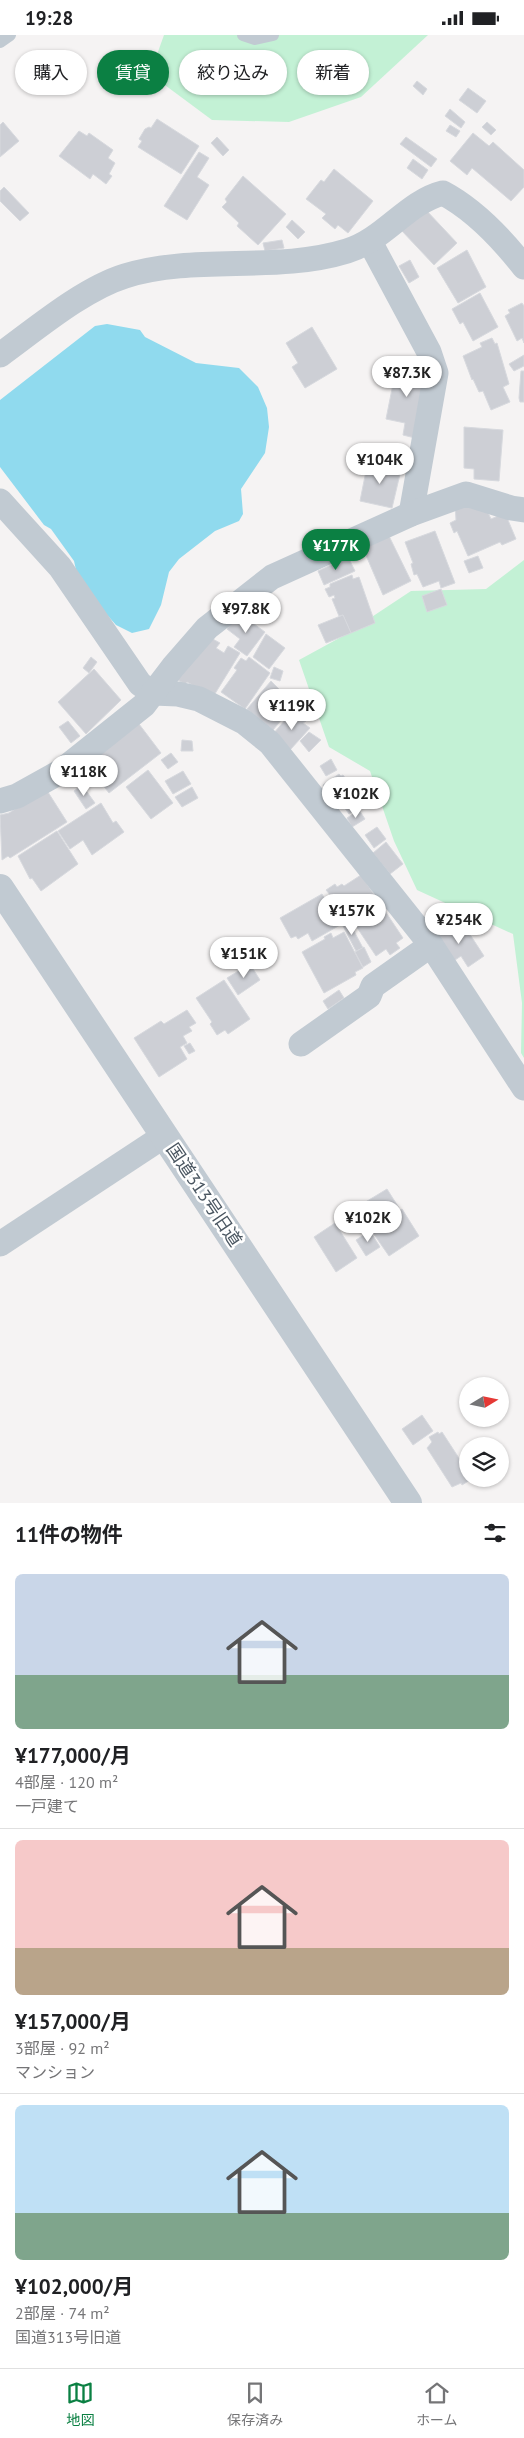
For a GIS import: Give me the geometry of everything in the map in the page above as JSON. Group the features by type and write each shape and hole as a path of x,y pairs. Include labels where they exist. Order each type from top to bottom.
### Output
{"street":[{"path":"0,355 96,288 125,276 159,269 314,258 348,251 370,242 430,196 444,193 481,220 507,245 524,267"},
{"path":"370,242 429,353 436,373 411,514"},
{"path":"0,801 17,796 60,772 144,705 207,628 272,577 411,514 466,494 511,508 524,510"},
{"path":"0,501 60,567 140,684 153,693 178,694 199,699 244,722 270,743 431,945 524,1088"},
{"name":"国道313号旧道","path":"0,888 408,1503"},
{"path":"301,1044 369,995 373,985 431,945"},
{"path":"0,1245 164,1136"}],"lane":[{"path":"0,42 10,35"},
{"path":"243,35 255,39 273,35"}],"green space":[{"path":"164,35 428,35 369,90 369,50 297,50 297,95 363,95 289,122 212,120 169,88 169,50 159,50"},
{"path":"524,560 524,1058 521,1053 522,1003 513,934 417,890 394,841 370,771 329,747 299,660 343,636 411,591 486,589"}],"water":[{"path":"107,324 140,330 145,337 196,363 239,368 258,387 267,408 269,427 265,453 241,489 243,514 239,521 215,531 179,559 169,572 161,605 149,629 132,633 116,625 79,583 74,561 51,529 44,525 0,467 0,400 95,326"}],"building":[{"path":"417,81 427,89 423,95 413,86"},
{"path":"468,88 486,101 477,113 459,100"},
{"path":"450,109 465,122 461,128 445,116"},
{"path":"157,119 199,146 181,174 138,147 142,141 139,139 145,129 151,128"},
{"path":"3,122 19,141 0,157 0,125"},
{"path":"487,122 496,130 491,135 482,127"},
{"path":"450,125 460,131 456,137 446,131"},
{"path":"79,131 87,136 89,133 113,150 108,158 115,163 109,174 112,176 106,184 93,174 90,179 59,156"},
{"path":"473,133 489,146 493,142 524,170 524,187 511,201 472,168 467,175 450,161"},
{"path":"217,137 229,150 223,156 211,143"},
{"path":"406,137 437,159 431,167 400,144"},
{"path":"199,152 209,158 197,177 209,185 187,220 164,206"},
{"path":"413,159 428,170 422,179 407,168"},
{"path":"334,169 373,201 348,233 338,225 335,229 322,218 326,214 306,199 321,180 324,182"},
{"path":"243,176 286,214 258,245 237,226 239,223 222,207 227,202 225,199"},
{"path":"4,187 29,213 20,221 0,201 0,191"},
{"path":"425,209 457,243 434,265 402,231"},
{"path":"292,220 305,232 298,239 286,227"},
{"path":"282,240 284,248 265,251 263,243"},
{"path":"467,250 486,287 458,303 437,268"},
{"path":"410,260 419,277 409,283 399,266"},
{"path":"480,293 498,327 473,341 463,322 460,324 452,309"},
{"path":"522,303 524,306 524,343 522,338 517,341 505,316 510,313 508,310"},
{"path":"312,327 337,369 305,388 292,367 298,363 286,343"},
{"path":"492,338 495,344 497,343 509,384 503,387 510,402 491,410 483,391 479,392 472,380 463,356 482,347 480,343"},
{"path":"524,355 524,366 514,371 509,364"},
{"path":"402,365 427,370 415,438 403,435 405,423 386,419 396,369 400,371"},
{"path":"521,371 524,371 524,402 520,402 519,398"},
{"path":"464,427 503,430 499,481 474,479 474,469 464,468"},
{"path":"389,454 398,456 396,464 387,461"},
{"path":"368,461 389,465 387,471 400,474 392,508 360,501"},
{"path":"455,504 486,508 491,519 505,513 516,539 502,545 500,542 468,556 457,531 454,533 450,523 456,520"},
{"path":"435,531 455,583 441,588 439,581 423,587 417,574 414,575 411,564 413,563 405,542"},
{"path":"388,534 411,581 383,595 362,546"},
{"path":"478,556 483,568 469,573 464,561"},
{"path":"348,557 355,571 324,585 318,571"},
{"path":"352,575 353,579 359,577 375,623 351,633 343,615 339,616 332,599 335,598 334,595 329,597 325,589 330,587 330,584"},
{"path":"441,589 447,605 427,612 422,596"},
{"path":"343,615 351,633 326,643 318,625"},
{"path":"243,616 265,632 247,656 234,647 240,639 227,629 236,617 240,619"},
{"path":"266,634 285,648 269,669 253,657"},
{"path":"211,638 220,643 216,648 224,653 228,646 240,653 213,697 187,682 185,684 176,679"},
{"path":"91,657 97,662 89,673 83,668"},
{"path":"249,657 270,673 245,709 221,692 237,670 234,668 241,658 246,661"},
{"path":"274,667 283,671 280,681 270,678"},
{"path":"94,669 121,700 86,734 58,702"},
{"path":"271,681 287,697 284,701 292,707 273,730 247,709"},
{"path":"296,712 306,721 303,723 310,728 290,750 273,734 286,719 288,721"},
{"path":"68,721 80,736 71,743 59,727"},
{"path":"139,724 161,753 109,793 87,765"},
{"path":"309,732 321,740 309,752 300,741"},
{"path":"182,740 192,741 193,751 181,751"},
{"path":"171,753 178,762 168,769 161,760"},
{"path":"331,759 337,770 326,776 320,766"},
{"path":"148,770 173,803 151,819 126,787"},
{"path":"183,771 191,784 173,794 165,781"},
{"path":"339,774 343,775 364,805 349,814 342,804 337,808 323,785"},
{"path":"82,785 95,803 86,809 74,791"},
{"path":"192,787 198,798 182,807 175,797"},
{"path":"46,789 67,822 10,858 8,856 2,860 0,815 9,813"},
{"path":"101,803 113,823 116,821 124,832 92,855 83,840 70,849 58,831"},
{"path":"359,810 365,819 352,827 347,818"},
{"path":"377,827 386,839 374,848 365,835"},
{"path":"57,831 78,864 41,891 32,878 30,879 18,856"},
{"path":"386,842 403,864 390,874 373,853"},
{"path":"361,875 403,938 396,943 400,948 390,955 386,949 376,956 350,917 339,921 336,916 339,914 328,898 331,896 326,890 335,884 337,887 342,884 344,886"},
{"path":"322,894 340,925 312,941 308,933 298,939 296,936 291,938 280,918"},
{"path":"348,920 363,948 356,951 342,924"},
{"path":"451,922 459,935 464,932 471,936 484,956 468,967 461,956 452,962 434,933"},
{"path":"344,932 363,968 355,972 356,975 324,993 302,952 325,939 324,937 331,933 333,938"},
{"path":"364,947 371,962 363,967 355,952"},
{"path":"250,964 260,980 238,995 227,978"},
{"path":"224,980 250,1019 228,1034 225,1030 217,1035 210,1024 212,1022 196,998"},
{"path":"339,990 344,998 328,1009 323,1001"},
{"path":"187,1010 196,1023 189,1027 192,1031 183,1036 187,1043 180,1047 187,1059 159,1077 134,1038 161,1021 164,1024"},
{"path":"190,1043 195,1051 189,1054 184,1046"},
{"path":"387,1189 399,1208 367,1230 354,1209"},
{"path":"402,1209 419,1236 389,1256 371,1230"},
{"path":"335,1223 357,1258 336,1272 314,1237"},
{"path":"370,1231 380,1247 366,1256 356,1240"},
{"path":"422,1415 433,1431 413,1445 402,1429"},
{"path":"442,1432 459,1458 459,1484 452,1487 427,1448 432,1442 429,1437"}]}
